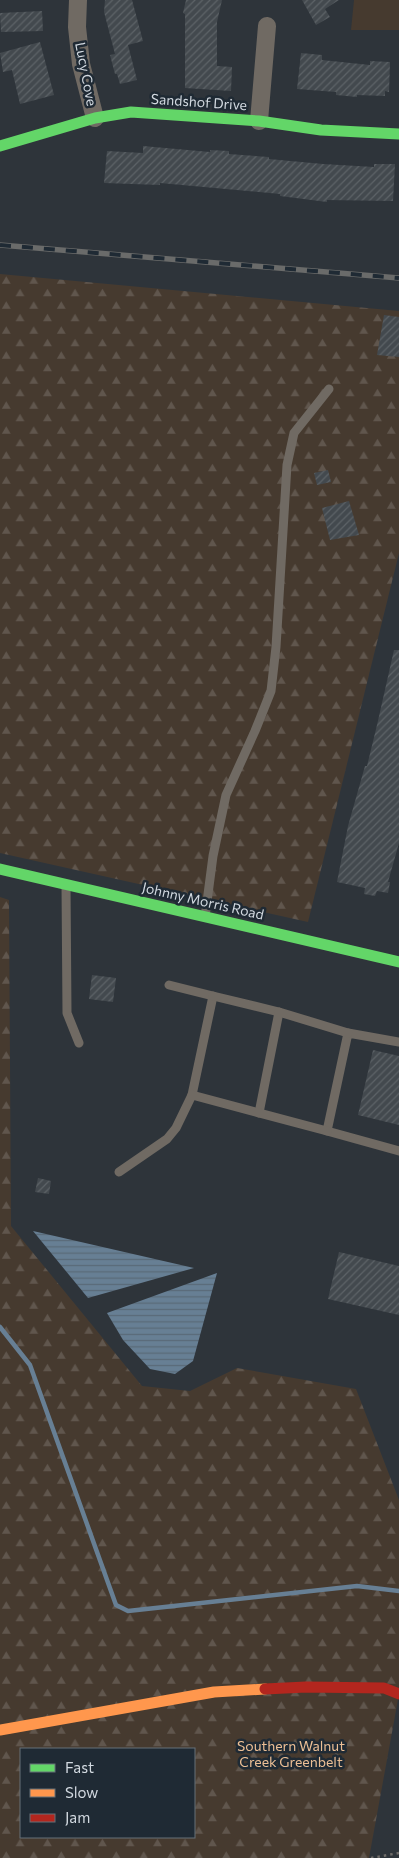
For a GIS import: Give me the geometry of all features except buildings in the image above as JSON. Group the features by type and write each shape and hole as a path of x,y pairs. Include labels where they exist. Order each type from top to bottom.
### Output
{"street":[{"name":"Lucy Cove","path":"78,0 77,27 81,64 94,118"},
{"path":"259,121 267,26"},
{"name":"Sandshof Drive","path":"0,146 94,118 131,112 259,121 321,130 399,134"},
{"name":"Johnny Morris Road","path":"0,869 399,962"},
{"path":"0,1730 214,1692 306,1687 384,1688 399,1694"}],"lane":[{"path":"205,917 213,856 226,795 271,691 276,647 288,466 294,433 329,389"},
{"path":"66,884 67,1013 79,1043"},
{"path":"170,985 279,1012 348,1033 399,1042"},
{"path":"119,1172 167,1139 176,1128 192,1095 213,996"},
{"path":"259,1113 279,1012"},
{"path":"327,1131 348,1033"},
{"path":"192,1095 399,1151"}],"path":[{"path":"371,1858 399,1853"}],"green space":[{"path":"354,0 399,0 399,30 351,30"},
{"path":"0,274 399,311 399,553 308,922 0,853"},
{"name":"Southern Walnut Creek Greenbelt","path":"0,897 9,900 11,1226 142,1386 190,1391 237,1368 356,1389 399,1500 399,1694 369,1858 0,1858"}],"water":[{"path":"33,1231 194,1268 88,1298"},
{"path":"217,1273 193,1361 175,1374 150,1369 123,1340 107,1313"}],"waterway":[{"path":"0,1327 30,1365 116,1605 128,1611 357,1586 399,1591"}],"railway":[{"path":"0,245 399,278"}],"traffic: fast":[{"path":"0,146 95,118 131,112 259,121 321,130 399,134"},
{"path":"0,869 399,962"}],"traffic: slow":[{"path":"0,1730 214,1692 265,1689"}],"traffic: jam":[{"path":"265,1689 306,1687 384,1688 399,1694"}]}
